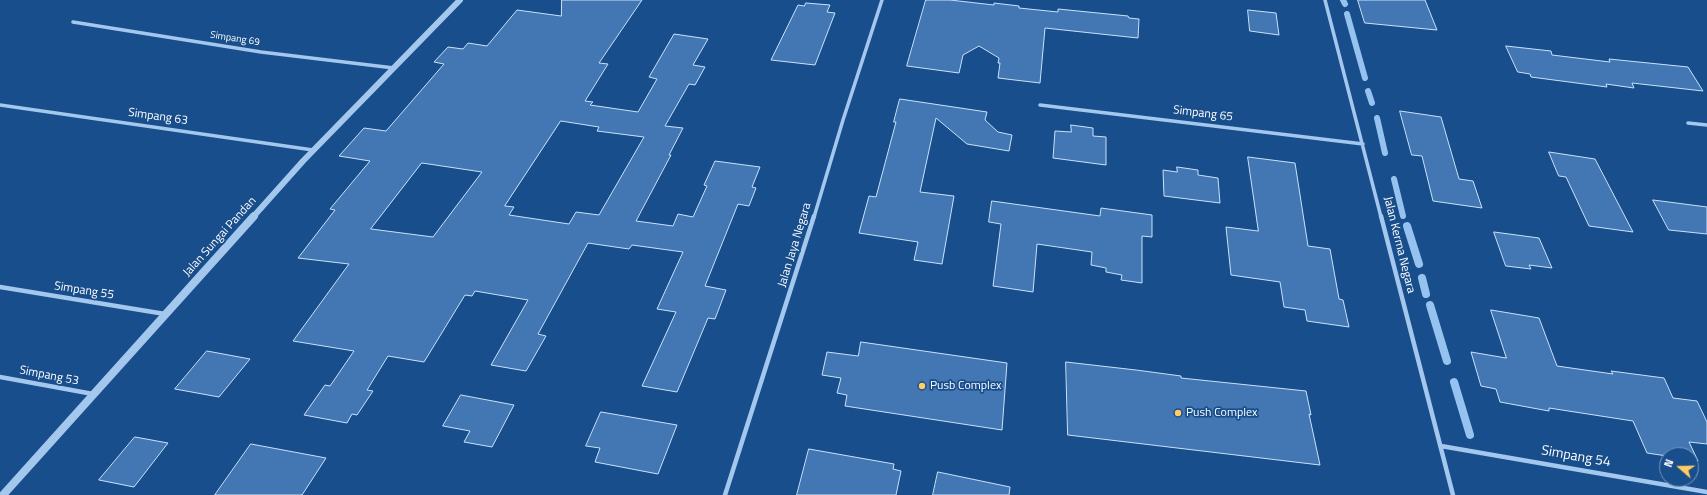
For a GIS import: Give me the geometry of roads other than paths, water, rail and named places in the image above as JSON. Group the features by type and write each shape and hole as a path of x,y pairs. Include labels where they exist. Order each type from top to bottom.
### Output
{"street":[{"name":"Jalan Sungai Pandan","path":"3,495 314,150 460,0"},
{"name":"Jalan Jaya Negara","path":"725,495 882,0"},
{"name":"Jalan Kerma Negara","path":"1325,0 1454,495"},
{"name":"Simpang 69","path":"73,22 261,52 394,68"},
{"name":"Simpang 63","path":"0,105 314,150"},
{"name":"Simpang 65","path":"1040,105 1363,144"},
{"path":"1688,123 1707,125"},
{"name":"Simpang 55","path":"0,287 165,314"},
{"name":"Simpang 53","path":"0,377 93,394"},
{"name":"Simpang 54","path":"1441,446 1707,492"}],"waterway":[{"path":"1343,0 1345,4"},
{"path":"1347,14 1365,78"},
{"path":"1368,91 1372,103"},
{"path":"1377,118 1385,153"},
{"path":"1394,179 1403,216"},
{"path":"1407,226 1419,264"},
{"path":"1422,278 1426,294"},
{"path":"1430,305 1447,361"},
{"path":"1454,382 1470,435"}],"place":[{"name":"Pusb Complex","path":"922,386"},
{"name":"Push Complex","path":"1178,413"}]}
